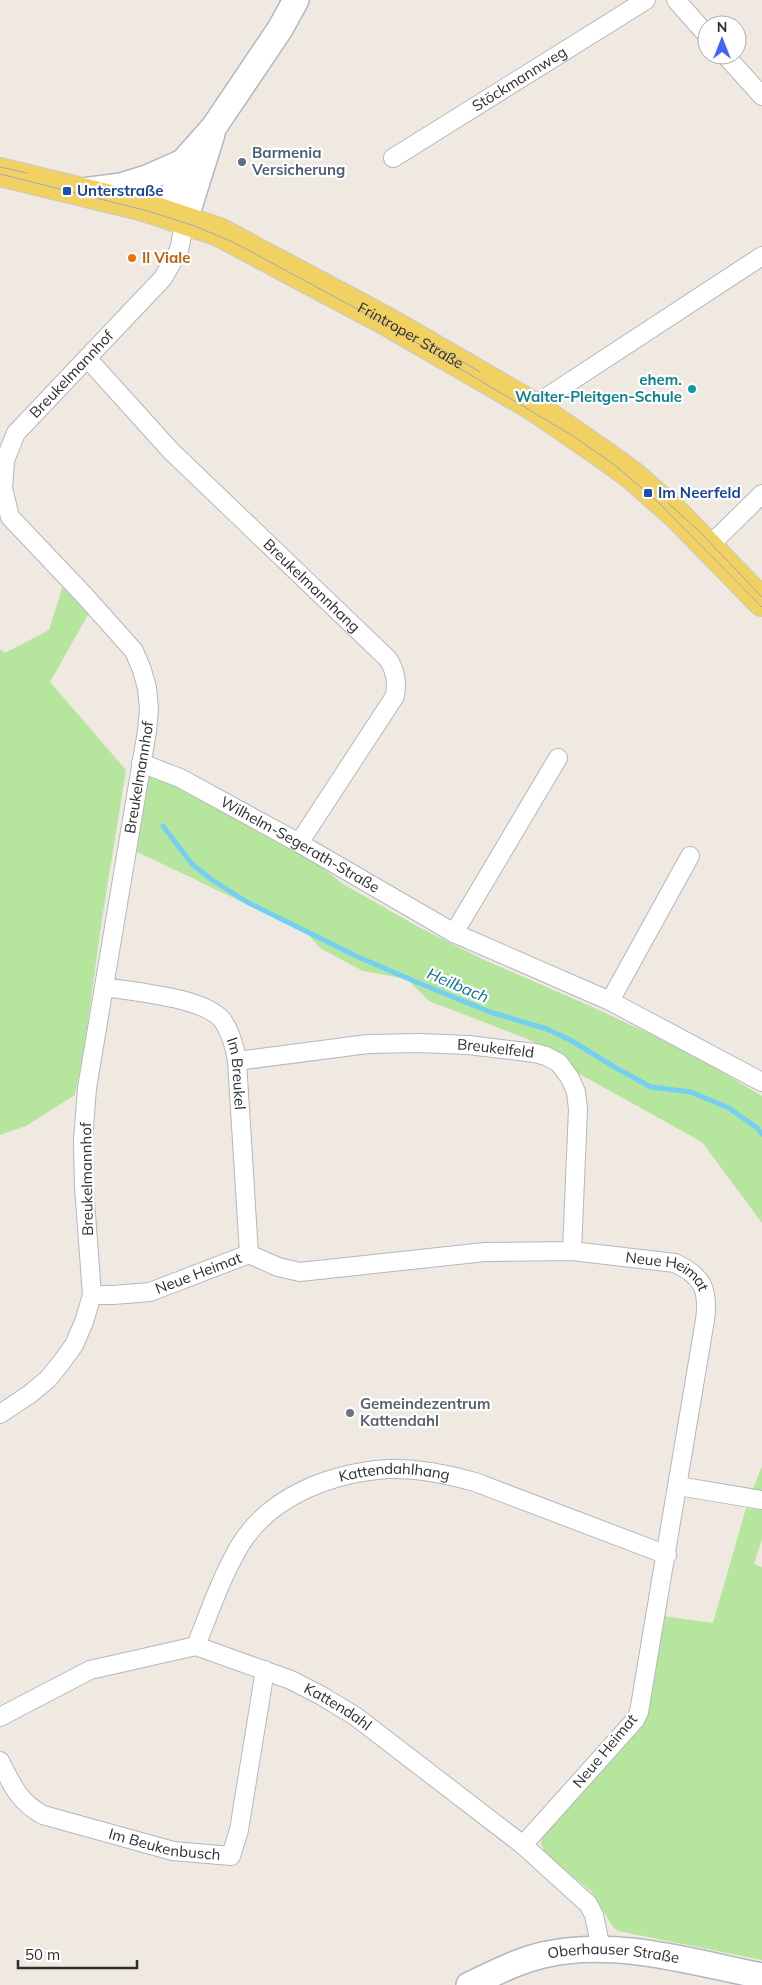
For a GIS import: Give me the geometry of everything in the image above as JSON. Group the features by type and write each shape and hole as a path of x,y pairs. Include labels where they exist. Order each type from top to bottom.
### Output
{"main road":[{"name":"Frintroper Straße","path":"0,172 80,191 185,220 219,232 453,359 532,406 584,440 633,476 709,546 762,602"}],"street":[{"path":"185,220 175,204 174,192 183,162 214,127 280,29 296,0"},
{"name":"Stöckmannweg","path":"393,158 646,0"},
{"path":"676,0 697,24"},
{"path":"734,65 762,96"},
{"path":"185,220 214,127"},
{"path":"80,191 121,186 146,178 183,162"},
{"name":"Breukelmannhof","path":"0,1414 30,1394 48,1379 61,1363 74,1345 81,1330 92,1295 84,1187 87,1088 105,987 149,708 148,688 134,651 10,517 3,488 5,460 16,433 163,278 179,250 185,220"},
{"path":"532,406 762,256"},
{"name":"Breukelmannhang","path":"87,358 171,451 388,659 392,666 396,682 395,696 299,843"},
{"path":"709,546 762,494"},
{"path":"454,933 558,758"},
{"name":"Wilhelm-Segerath-Straße","path":"141,762 180,778 299,843 454,933 610,1001 762,1081"},
{"path":"610,1001 690,856"},
{"name":"Im Breukel","path":"105,987 193,1002 209,1009 222,1020 226,1027 238,1061 249,1254"},
{"name":"Breukelfeld","path":"238,1061 368,1044 419,1042 512,1050 546,1056 559,1063 570,1078 576,1092 578,1109 572,1251"},
{"name":"Neue Heimat","path":"92,1295 150,1292 249,1254 278,1267 300,1272 485,1252 572,1251 675,1263 689,1270 701,1281 707,1307 641,1702 635,1720 523,1845"},
{"name":"Kattendahlhang","path":"196,1646 226,1573 239,1547 255,1525 274,1508 299,1492 329,1480 358,1473 389,1469 450,1475 482,1484 667,1555"},
{"path":"678,1486 762,1500"},
{"path":"0,1717 90,1670 196,1646"},
{"name":"Kattendahl","path":"196,1646 265,1670 322,1696 355,1716 523,1845 588,1904 594,1915 600,1949"},
{"name":"Im Beukenbusch","path":"0,1761 22,1800 43,1815 174,1851 230,1856 239,1830 265,1670"},
{"name":"Oberhauser Straße","path":"469,1985 510,1966 543,1955 575,1950 600,1949 647,1953 762,1976"}],"green space":[{"path":"65,579 93,606 50,682 126,770 102,919 85,1042 75,1095 26,1126 0,1135 0,649 5,653 49,630"},
{"path":"141,764 304,853 343,884 415,925 482,959 588,1005 691,1053 762,1096 762,1223 702,1142 576,1072 557,1053 525,1038 429,1001 407,979 363,971 320,948 307,933 127,847"},
{"path":"762,1466 762,1491 753,1489"},
{"path":"746,1508 762,1510 762,1539 754,1564 762,1567 762,1960 618,1931 613,1927 592,1892 545,1853 541,1843 544,1833 645,1719 663,1616 713,1623"}],"waterway":[{"name":"Heilbach","path":"163,826 192,864 212,880 247,902 356,956 414,981 490,1012 547,1029 572,1041 651,1087 691,1092 729,1108 757,1128 762,1134"}],"tram line":[{"path":"0,167 27,173"},
{"path":"0,174 144,210 192,225 233,242 387,325 573,436 616,466 659,503 762,607"},
{"path":"431,343 480,372"},
{"path":"668,503 698,530 762,597"}],"place":[{"name":"Barmenia Versicherung","path":"242,162"},
{"name":"Unterstraße","path":"67,191"},
{"name":"Il Viale","path":"132,258"},
{"name":"ehem. Walter-Pleitgen-Schule","path":"692,389"},
{"name":"Im Neerfeld","path":"648,493"},
{"name":"Gemeindezentrum Kattendahl","path":"350,1413"}]}
